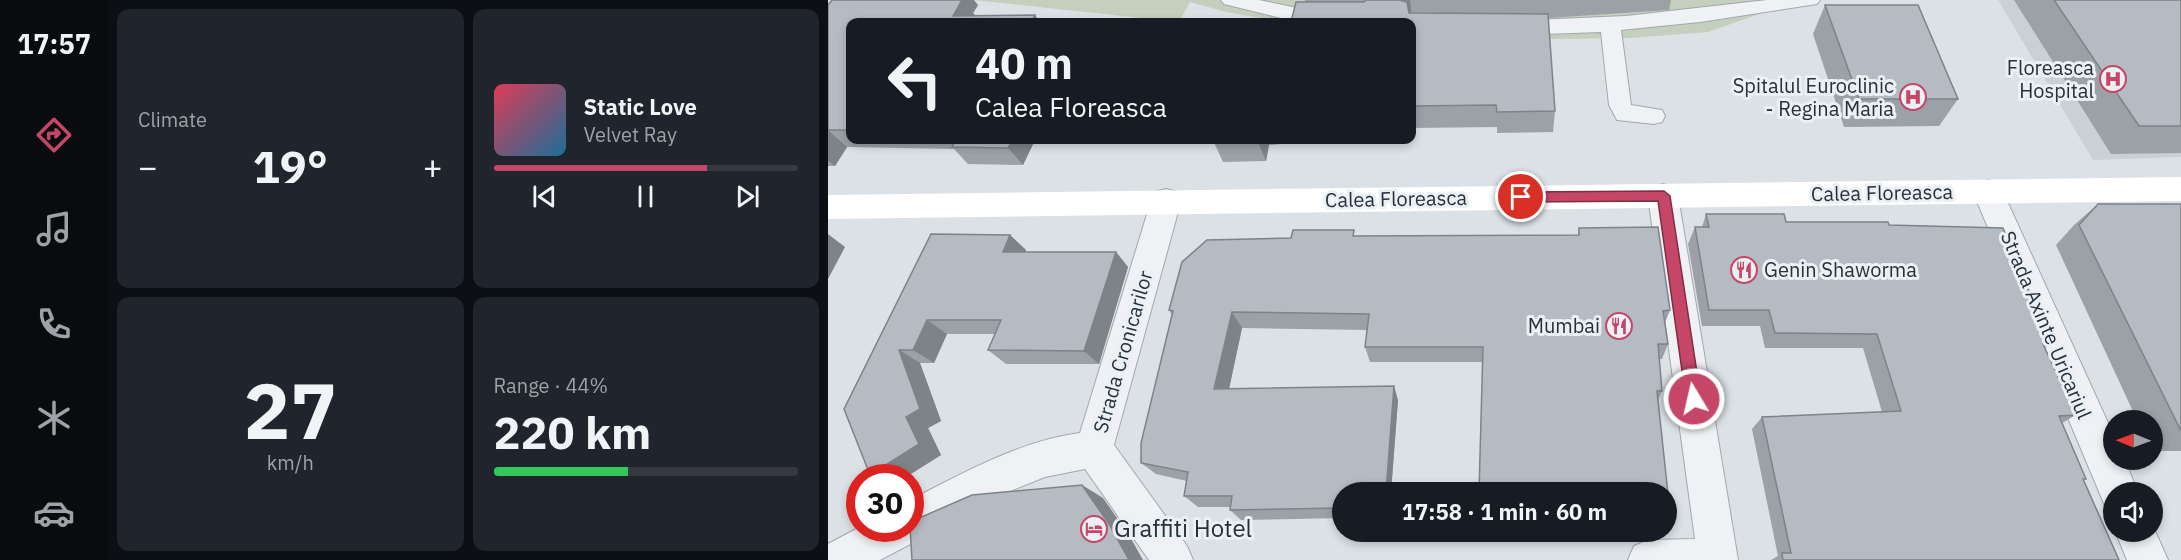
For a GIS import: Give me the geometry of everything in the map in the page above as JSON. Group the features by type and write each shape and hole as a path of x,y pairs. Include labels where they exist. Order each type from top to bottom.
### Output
{"street":[{"name":"Calea Floreasca","path":"828,207 2181,189"},
{"name":"Strada Axinte Uricariul","path":"1988,192 2114,482"},
{"path":"1648,560 1718,560 1664,196"},
{"name":"Strada Cronicarilor","path":"924,515 1022,466 1071,451 1095,449 1166,201"},
{"path":"1095,449 1173,560"},
{"path":"839,560 873,542"},
{"path":"2140,542 2148,560"}],"lane":[{"path":"1232,0 1297,15 1323,18"},
{"path":"1498,28 1610,26 1693,18 1810,0"},
{"path":"1610,26 1620,105 1625,114 1654,116"}],"shaded area":[{"name":"Floreasca Hospital","path":"1998,0 2181,0 2181,157 2093,160"}],"green space":[{"path":"973,0 1814,0 1779,7 1708,32 1630,38 1548,39 1416,22 1416,18 1262,18 1226,12 1190,2 1181,18 1142,18"}],"building":[{"path":"832,0 962,0 953,16 1035,15 1033,18 846,18 846,130 828,130 828,5"},
{"path":"1366,0 1399,0 1407,2 1409,13 1548,14 1555,111 1497,112 1496,105 1416,106 1416,18 1292,18 1296,2 1364,2"},
{"path":"2054,0 2181,0 2181,126 2139,126"},
{"path":"1825,5 1918,5 1958,99 1859,99"},
{"path":"954,144 1010,144 1008,148 952,147"},
{"path":"2098,204 2181,204 2181,431 2079,225"},
{"path":"1706,214 1784,214 1786,222 1888,222 1889,225 2003,228 2051,344 2043,344 2076,415 2059,416 2103,524 2103,542 2111,542 2119,560 1783,560 1782,553 1791,553 1762,417 1901,411 1877,334 1775,333 1769,310 1709,310 1695,227 1709,227"},
{"path":"1658,227 1670,310 1663,311 1668,344 1658,344 1662,391 1657,391 1667,482 1479,482 1483,347 1365,347 1369,314 1232,312 1214,389 1394,386 1387,482 1332,482 1332,508 1230,510 1232,496 1184,496 1188,472 1141,463 1141,443 1173,311 1169,310 1182,262 1207,240 1291,238 1293,230 1354,230 1353,236 1579,235 1579,228"},
{"path":"931,234 1010,235 1003,252 1116,252 1084,351 988,350 1001,320 927,320 913,350 899,350 920,409 906,417 919,444 887,464 866,464 844,409"},
{"path":"1082,485 1109,524 1129,560 912,560 911,542 924,542 924,516 972,495"}],"place":[{"name":"Floreasca Hospital","path":"2113,79"},
{"name":"Spitalul Euroclinic - Regina Maria","path":"1913,97"},
{"name":"Genin Shaworma","path":"1744,270"},
{"name":"Mumbai","path":"1619,326"},
{"name":"Graffiti Hotel","path":"1094,529"}],"route":[{"path":"1521,197 1664,196 1694,399"}]}
